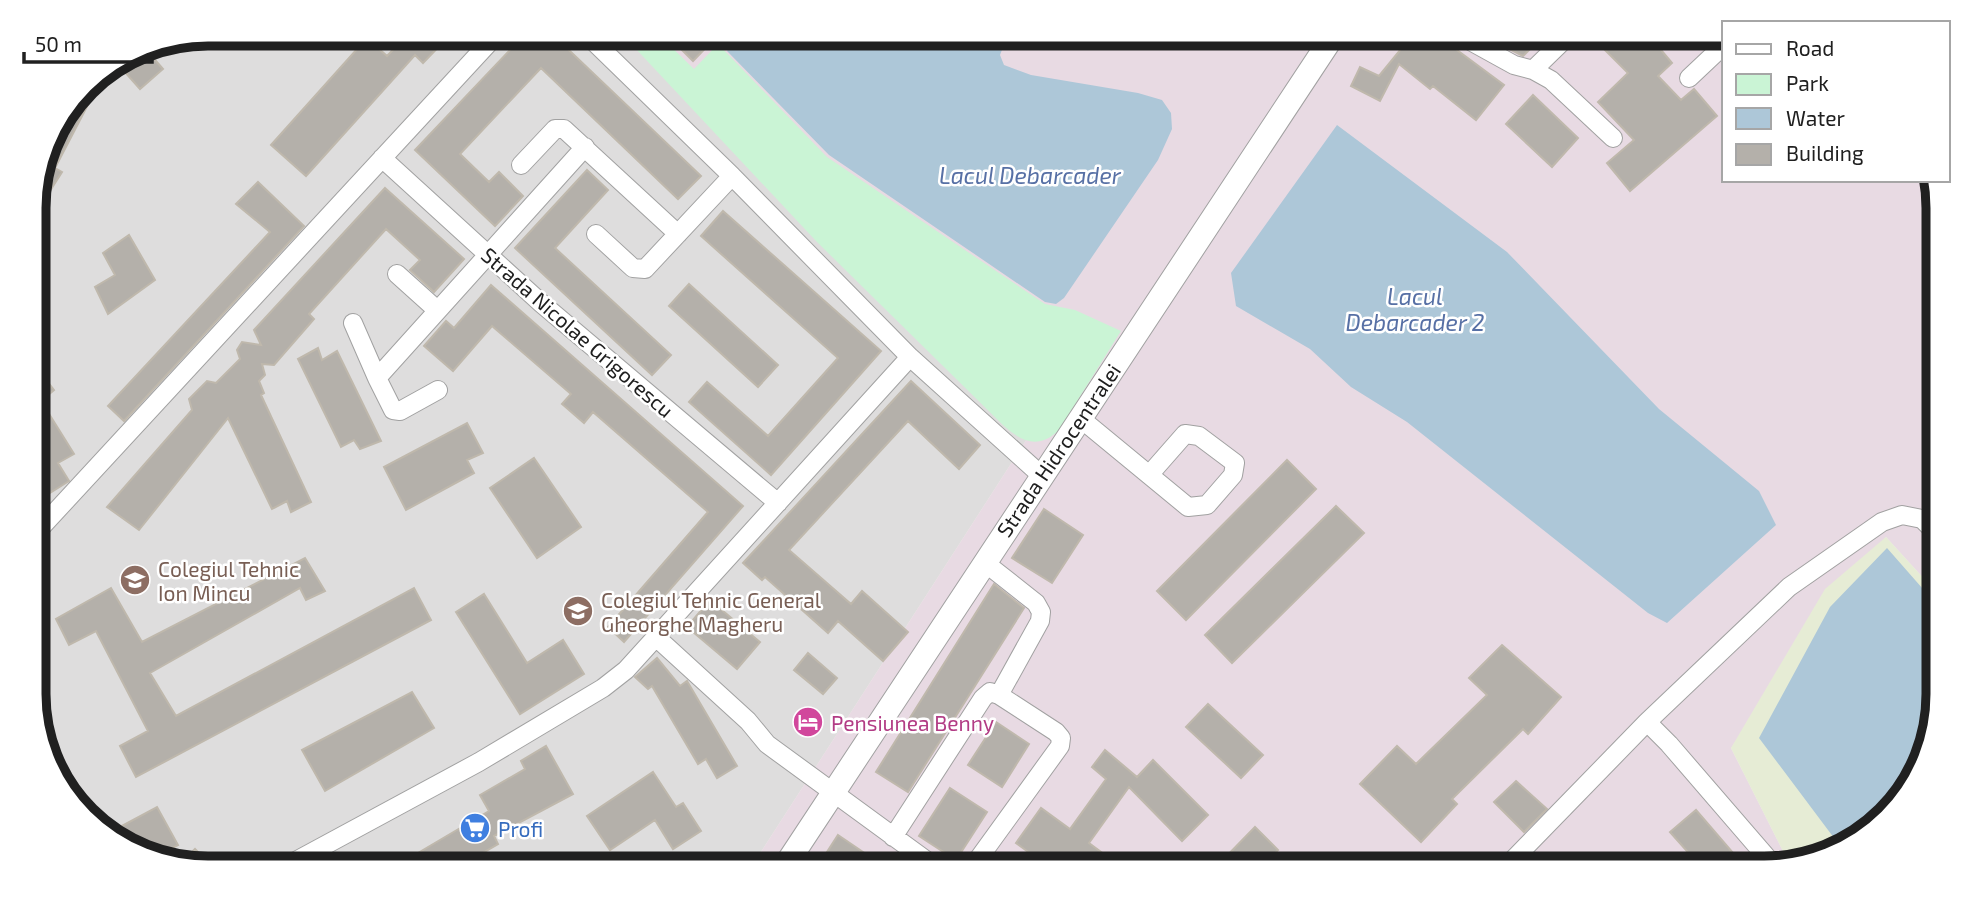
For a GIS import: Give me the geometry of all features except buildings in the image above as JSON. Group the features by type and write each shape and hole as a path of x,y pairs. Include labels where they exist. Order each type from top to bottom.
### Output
{"street":[{"path":"46,522 486,46"},
{"path":"598,46 732,176 910,357 1042,476"},
{"name":"Strada Hidrocentralei","path":"792,856 1326,46"},
{"path":"1481,46 1514,65 1533,70 1551,80 1613,138"},
{"path":"1533,70 1558,46"},
{"path":"1689,78 1722,47"},
{"path":"521,165 559,127 678,234"},
{"path":"377,378 585,148"},
{"name":"Strada Nicolae Grigorescu","path":"382,158 488,256 778,503"},
{"path":"596,234 633,268 645,269 732,176"},
{"path":"397,274 437,310"},
{"path":"354,323 393,410 400,411 438,390"},
{"path":"305,856 479,762 603,688 657,638 910,357"},
{"path":"1080,418 1149,475 1188,507 1207,505 1233,475 1235,463 1199,436 1185,434 1149,475"},
{"path":"1518,856 1647,722 1789,587 1882,522 1902,515 1922,519 1926,523"},
{"path":"984,562 1036,603 1041,612 1040,621 999,695"},
{"path":"657,638 748,721 767,744 920,856"},
{"path":"893,837 983,698 990,692 999,695 1061,738 1060,746 980,856"},
{"path":"1647,722 1670,744 1766,856"}],"shaded area":[{"path":"208,46 648,46 1034,428 758,856 187,855 156,848 127,835 93,809 67,775 51,736 46,694 47,187 62,136 79,109 109,79 136,62 156,54 187,47"},
{"path":"648,46 1722,46 1722,182 1923,182 1926,208 1926,581 1886,537 1731,748 1785,854 758,856 1034,428"}],"green space":[{"path":"633,46 670,46 694,69 716,46 720,46 827,157 1045,304 1075,310 1121,331 1059,430 1044,440 1030,441 1017,436 1003,425 817,242"},
{"path":"1886,537 1926,581 1924,715 1909,766 1885,801 1870,816 1835,840 1815,848 1785,854 1731,748 1825,589"}],"water":[{"name":"Lacul Debarcader","path":"731,46 1004,46 1000,55 1004,65 1031,75 1138,93 1162,100 1171,113 1172,129 1158,160 1064,298 1056,304 1045,302 829,155 727,51"},
{"name":"Lacul Debarcader 2","path":"1337,125 1507,252 1659,409 1759,491 1776,525 1667,623 1648,613 1407,422 1351,387 1310,349 1236,306 1231,273"},
{"path":"1887,548 1926,592 1926,694 1920,736 1913,756 1885,801 1870,816 1835,840 1759,738 1830,607"}],"place":[{"name":"Colegiul Tehnic Ion Mincu","path":"135,580"},
{"name":"Colegiul Tehnic General Gheorghe Magheru","path":"578,611"},
{"name":"Pensiunea Benny","path":"808,722"},
{"name":"Profi","path":"475,828"}]}
